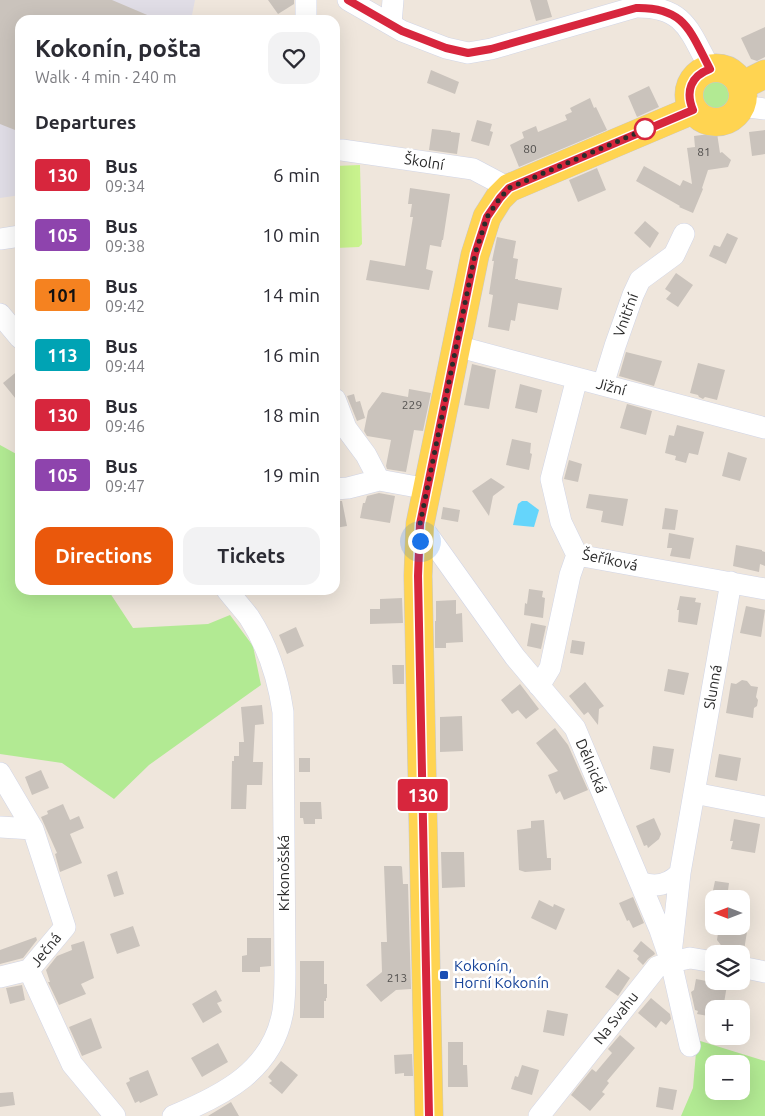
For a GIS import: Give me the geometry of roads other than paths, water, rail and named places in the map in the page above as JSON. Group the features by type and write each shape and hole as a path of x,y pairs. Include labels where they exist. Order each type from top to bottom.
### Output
{"main road":[{"path":"719,68 728,71 736,77 753,94 730,119 722,122 705,120 698,116 693,110 689,96 692,82 697,76 710,69 719,68"},
{"path":"430,1116 418,576 420,524 475,254 487,217 509,188 693,110"}],"street":[{"path":"306,0 306,15"},
{"path":"348,0 402,31 446,48 468,53 491,49 636,8 648,7 672,13 682,21 690,31 710,69"},
{"path":"390,24 393,0"},
{"name":"Školní","path":"340,150 472,169 509,188"},
{"name":"Vnitřní","path":"603,384 640,280 674,255 684,234"},
{"path":"0,239 15,237"},
{"path":"0,314 15,332"},
{"name":"Jižní","path":"456,346 765,428"},
{"name":"Šeříková","path":"577,378 552,479 561,522 577,555 765,589"},
{"path":"340,412 346,428 366,455 379,480"},
{"path":"340,489 379,480 428,489"},
{"name":"Dělnická","path":"420,524 515,657 575,728 660,930 670,962 690,1046"},
{"path":"539,686 550,668 570,575 577,555"},
{"name":"Slunná","path":"670,962 680,873 731,582"},
{"name":"Krkonošská","path":"174,1116 196,1112 247,1075 257,1065 274,1039 283,1012 285,962 284,730 280,693 264,642 248,616 231,595"},
{"name":"Ječná","path":"0,773 33,829 64,927 29,970 72,1064 115,1116"},
{"path":"694,792 765,807"},
{"path":"0,828 33,829"},
{"path":"640,882 658,885 675,879 680,873"},
{"name":"Na Svahu","path":"539,1116 657,966 690,958 705,960"},
{"path":"0,977 29,970"},
{"path":"750,970 765,972"}],"water":[{"path":"522,501 527,501 539,510 534,527 513,525 518,504"}],"place":[{"name":"Kokonín, Horní Kokonín","path":"444,975"}]}
